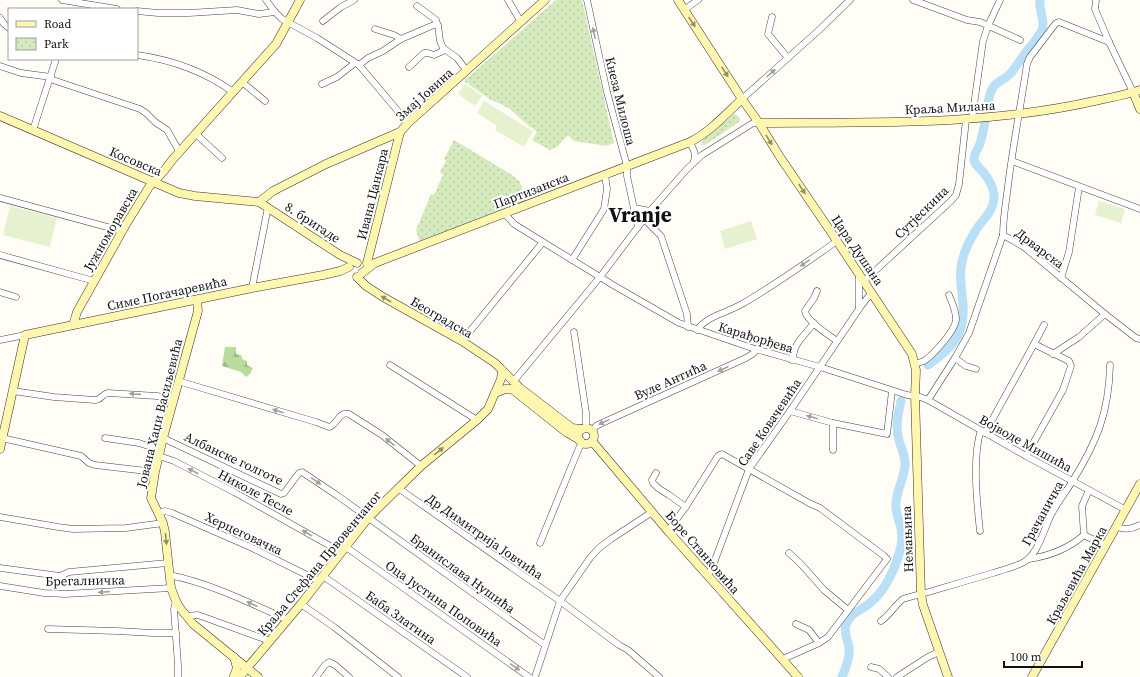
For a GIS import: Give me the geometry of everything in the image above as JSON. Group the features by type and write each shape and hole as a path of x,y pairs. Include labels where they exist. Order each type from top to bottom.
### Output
{"street":[{"path":"62,0 74,4 108,8"},
{"path":"266,0 278,16 317,38 357,64 408,123"},
{"name":"Јужноморавска","path":"73,325 77,312 94,281 149,187 179,151 276,44 300,0"},
{"path":"323,21 341,7 354,0"},
{"path":"508,0 521,22"},
{"name":"Змај Јовина","path":"259,202 273,191 326,164 400,132 408,123 545,0"},
{"name":"Кнеза Милоша","path":"587,0 607,92 626,166 626,176 638,227"},
{"name":"Цара Душана","path":"678,0 780,157 912,354 915,364 915,396"},
{"path":"684,10 698,0"},
{"path":"742,99 850,0"},
{"path":"913,0 988,26 1020,40"},
{"name":"Сутјескина","path":"864,281 956,195 983,41 1000,0"},
{"path":"1096,0 1095,9 1109,42 1137,91 1140,109"},
{"path":"416,6 436,20 439,27 440,41 445,50 457,58 467,71"},
{"path":"138,11 189,13 237,10 259,14 275,12"},
{"path":"772,16 768,34 788,58"},
{"path":"0,18 8,27"},
{"name":"Дрварска","path":"1109,42 1059,22 1056,23 1030,57 1027,64 1012,161 1004,217 1004,235 1024,247 1105,314 1136,338 1140,339"},
{"path":"322,84 337,77 372,55 383,51 401,39 433,24 437,24"},
{"path":"375,29 394,35 401,39"},
{"path":"409,67 424,53 434,55 445,50"},
{"path":"138,55 168,61 200,72 223,84 233,92"},
{"path":"33,130 56,60"},
{"path":"0,66 21,73 51,78 140,109 167,130 179,151"},
{"path":"242,82 265,101"},
{"name":"Краља Милана","path":"759,123 914,122 969,120 1020,115 1071,107 1137,91"},
{"name":"Партизанска","path":"358,268 692,141 711,128 742,99"},
{"name":"Косовска","path":"0,116 186,195 259,202 268,207"},
{"path":"513,382 600,277 650,211 694,162 699,154 753,123 759,123"},
{"name":"Ивана Цанкара","path":"358,268 400,132"},
{"path":"196,134 222,158"},
{"path":"692,141 699,154"},
{"path":"1012,161 1140,209"},
{"path":"572,260 604,209 607,189 605,174"},
{"path":"1061,278 1069,252 1079,187"},
{"path":"0,198 122,231"},
{"path":"252,288 268,207"},
{"name":"8. бригаде","path":"268,207 345,258 350,259 358,268"},
{"path":"634,208 650,211"},
{"name":"Карађорђева","path":"504,213 514,224 572,260 688,327 755,349 820,367 907,395 915,396"},
{"path":"644,219 661,236 687,314 688,327"},
{"path":"928,400 969,333 1004,235"},
{"path":"698,330 701,324 707,320 740,305 785,277 837,241"},
{"path":"462,341 543,242"},
{"path":"0,255 94,281"},
{"name":"Симе Погачаревића","path":"0,340 252,288 323,275 340,270 358,268"},
{"name":"Београдска","path":"358,268 366,286 462,341 495,363 513,382 572,428 587,430"},
{"path":"859,273 860,308"},
{"path":"817,290 814,298 805,311 806,316 837,341"},
{"path":"0,292 16,297"},
{"name":"Саве Ковачевића","path":"708,575 712,568 749,469 864,301 873,294"},
{"path":"915,364 924,361 932,354 950,335 955,327 955,309 949,295"},
{"name":"Јована Хаџи Васиљевића","path":"196,300 198,311 173,399 150,498 166,532 169,575 171,588 176,601 193,624 258,677"},
{"path":"1053,354 1079,337 1105,314"},
{"path":"792,360 795,348 799,341 814,323"},
{"path":"980,531 976,474 977,445 983,431 1044,325"},
{"path":"495,393 505,389 512,389 566,432 587,444 592,441 594,437 587,430 586,413 574,332"},
{"path":"0,449 25,335"},
{"path":"1026,456 1058,398 1071,366 1069,361 1034,344"},
{"name":"Вуле Антића","path":"587,430 746,358 754,353 755,349"},
{"path":"955,358 966,366 976,369"},
{"path":"390,365 477,420"},
{"name":"Грачаничка","path":"1029,559 1034,552 1056,507 1092,448 1102,422 1109,389 1110,365"},
{"name":"Краља Стефана Првовенчаног","path":"236,677 247,668 288,620 368,518 421,466 477,420 488,409 501,379 502,370"},
{"path":"178,381 329,427 334,426 341,414 349,414 382,435 421,466"},
{"path":"790,411 833,423 887,434 892,390"},
{"path":"12,391 54,397 95,400 100,399 103,395 108,393 157,396 173,399"},
{"name":"Војводе Мишића","path":"915,396 928,400 1026,456 1126,510"},
{"name":"Немањина","path":"915,396 921,594 923,605 948,677"},
{"path":"833,423 833,450"},
{"path":"540,543 579,448 581,441 578,435 587,430"},
{"path":"2,438 80,456 89,463 95,465 155,472"},
{"name":"Николе Тесле","path":"105,438 139,443 344,549"},
{"name":"Албанске голготе","path":"163,438 281,494 284,493 299,473 302,472 368,518"},
{"name":"Боре Станковића","path":"592,441 652,512 798,677"},
{"path":"668,530 686,507 718,456 722,454 820,508 883,555 886,559 828,637 819,644 783,659"},
{"path":"656,473 652,480 655,486 686,507"},
{"name":"Краљевића Марка","path":"1032,677 1140,484"},
{"name":"Др Димитрија Јовчића","path":"398,488 628,650 659,677"},
{"path":"1089,490 1082,506 1084,535 1106,546"},
{"name":"Херцеговачка","path":"158,513 165,511 172,513 321,579"},
{"path":"535,677 560,601 595,552 611,538 652,512"},
{"path":"0,517 73,529 126,528 163,523"},
{"name":"Бранислава Нушића","path":"368,518 545,645"},
{"path":"1117,527 1125,530 1139,527"},
{"name":"Грачаничка","path":"881,620 886,617 903,599 1006,569 1029,559 1059,551 1084,535"},
{"name":"Оца Јустина Поповића","path":"344,549 529,677"},
{"path":"789,553 824,590 848,610"},
{"path":"0,568 60,576 69,572 168,563"},
{"path":"169,575 178,576 208,586 288,620"},
{"name":"Баба Златина","path":"321,579 467,677"},
{"name":"Брегалничка","path":"0,586 44,593 65,594 171,588"},
{"name":"Јована Хаџи Васиљевића","path":"176,601 174,609 178,677"},
{"path":"301,604 334,627 398,677"},
{"path":"186,616 198,615 270,641"},
{"path":"796,624 809,630 819,644"},
{"path":"48,629 176,633"},
{"path":"897,677 928,657 939,652"},
{"name":"Краља Стефана Првовенчаног","path":"234,657 237,668 236,677"},
{"path":"316,677 329,662 349,677"},
{"path":"871,667 879,669 888,677"}],"green space":[{"path":"556,0 582,0 614,143 606,146 574,141 568,135 557,147 550,150 532,140 537,132 510,109 491,100 464,81"},
{"path":"465,84 482,96 475,106 458,94"},
{"path":"484,101 533,131 524,147 495,130 497,126 477,113"},
{"path":"734,114 740,119 739,122 705,145 701,145 703,140"},
{"path":"454,140 512,175 520,182 527,205 497,216 452,229 421,246 416,230 431,194 434,195 443,175 440,172 446,161 444,159"},
{"path":"1099,201 1125,209 1121,223 1095,215"},
{"path":"10,206 57,218 50,247 3,235"},
{"path":"751,221 757,239 725,249 720,231"},
{"path":"225,347 236,347 236,354 241,355 242,359 247,361 247,365 253,368 250,374 246,377 241,372 222,366"}],"waterway":[{"path":"928,365 946,351 953,343 962,324 963,305 961,267 963,258 972,236 992,208 994,199 994,192 991,185 975,163 974,156 983,134 992,88 1010,74 1037,39 1042,30 1043,22 1040,0"},
{"path":"842,677 849,655 845,630 846,624 851,617 868,605 886,584 894,569 901,546 901,528 896,507 897,494 905,466 897,430 901,401"}],"district":[{"name":"Vranje","path":"640,215"}]}
